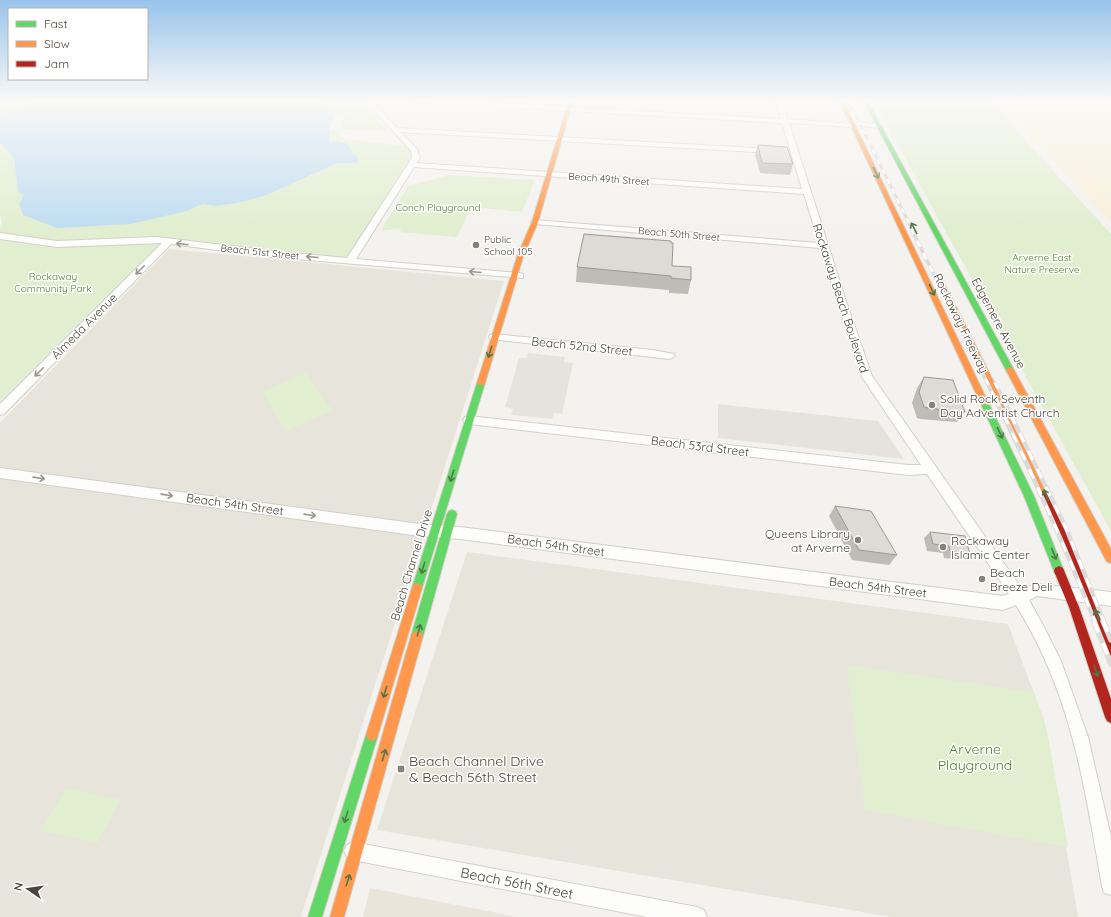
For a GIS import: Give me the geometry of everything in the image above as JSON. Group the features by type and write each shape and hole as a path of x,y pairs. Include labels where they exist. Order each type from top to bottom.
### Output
{"main road":[{"name":"Beach Channel Drive","path":"314,917 441,531 517,276 523,247 535,222 559,143"},
{"name":"Rockaway Freeway","path":"861,143 1021,478 1069,594 1111,717"},
{"path":"871,143 887,174"},
{"name":"Edgemere Avenue","path":"888,143 1111,559"},
{"name":"Rockaway Freeway","path":"936,273 1037,475 1090,597 1111,651"},
{"name":"Beach Channel Drive","path":"468,458 474,420"},
{"name":"Beach Channel Drive","path":"337,917 356,852 441,531 455,502"}],"street":[{"path":"350,261 416,158 415,153 406,143"},
{"path":"638,143 787,152"},
{"name":"Rockaway Beach Boulevard","path":"786,143 787,152 806,192 867,377 1020,598 1052,659 1078,728 1092,783 1111,886"},
{"name":"Beach 49th Street","path":"411,166 806,192"},
{"name":"Beach 50th Street","path":"535,222 823,246"},
{"name":"Beach 51st Street","path":"0,236 57,244 140,240 168,242 350,261 517,276"},
{"name":"Almeda Avenue","path":"0,411 168,242"},
{"name":"Beach 52nd Street","path":"498,338 653,353 670,356"},
{"name":"Beach 53rd Street","path":"474,420 908,470 930,469"},
{"name":"Beach 54th Street","path":"0,473 1003,603 1020,598 1037,590 1111,600"},
{"name":"Beach 56th Street","path":"337,847 356,852 697,917"}],"shaded area":[{"path":"169,249 504,281 301,917 0,917 0,423"},
{"path":"528,353 565,357 564,362 573,363 562,414 554,413 552,419 511,415 513,409 505,407 519,358 527,358"},
{"path":"718,404 878,421 904,459 718,438"},
{"path":"467,552 1008,624 1044,720 1078,917 892,917 377,830"},
{"path":"370,888 517,917 363,917"}],"green space":[{"name":"Rockaway Community Park","path":"0,143 14,158 18,192 24,195 162,216 187,211 203,204 214,206 267,195 337,163 356,163 347,143 378,143 410,147 415,153 350,261 168,242 0,411 0,226 2,223 0,214"},
{"name":"Arverne East Nature Preserve","path":"897,143 1028,143 1111,234 1111,531"},
{"name":"Conch Playground","path":"449,175 535,180 522,212 471,207 457,237 400,232 401,229 381,230 408,186"},
{"path":"306,373 332,410 286,431 262,392"},
{"name":"Arverne Playground","path":"847,665 1034,692 1047,731 1068,847 865,810"},
{"path":"66,788 121,800 97,843 41,831"}],"sand":[{"path":"1036,143 1111,143 1111,222"}],"water":[{"path":"0,143 346,143 353,154 359,158 356,163 337,163 267,195 237,203 214,206 203,204 187,211 130,224 57,228 23,215 19,204 24,195 18,192 14,158"}],"building":[{"path":"758,145 787,147 793,164 762,163"},
{"path":"584,234 671,241 671,243 673,243 672,266 691,267 691,280 671,278 671,276 577,267"},
{"path":"924,377 953,380 965,412 924,407 919,392"},
{"path":"835,506 871,511 897,555 859,550"},
{"path":"930,532 965,536 970,554 950,551 949,546 933,544"}],"railway":[{"path":"869,143 912,229"},
{"path":"911,228 995,398"},
{"path":"995,383 1003,398"},
{"path":"995,397 1022,453 1072,565 1095,622"},
{"path":"1002,397 1066,528 1104,622"},
{"path":"1094,621 1111,664"},
{"path":"1103,621 1111,640"}],"traffic: fast":[{"path":"888,143 1010,370"},
{"path":"417,588 481,383"},
{"path":"984,402 1029,496 1059,571"},
{"path":"417,636 452,514"},
{"path":"315,917 372,735"}],"traffic: slow":[{"path":"481,383 520,257 535,222 558,143"},
{"path":"861,143 984,402"},
{"path":"940,281 1045,494"},
{"path":"1010,370 1111,559"},
{"path":"372,735 417,588"},
{"path":"337,917 417,636"}],"traffic: jam":[{"path":"1045,494 1059,522 1111,651"},
{"path":"1059,571 1074,607 1111,717"}],"place":[{"name":"Public School 105","path":"476,245"},
{"name":"Solid Rock Seventh Day Adventist Church","path":"932,405"},
{"name":"Queens Library at Arverne","path":"858,540"},
{"name":"Rockaway Islamic Center","path":"943,547"},
{"name":"Beach Breeze Deli","path":"982,579"},
{"name":"Beach Channel Drive & Beach 56th Street","path":"401,769"}]}
